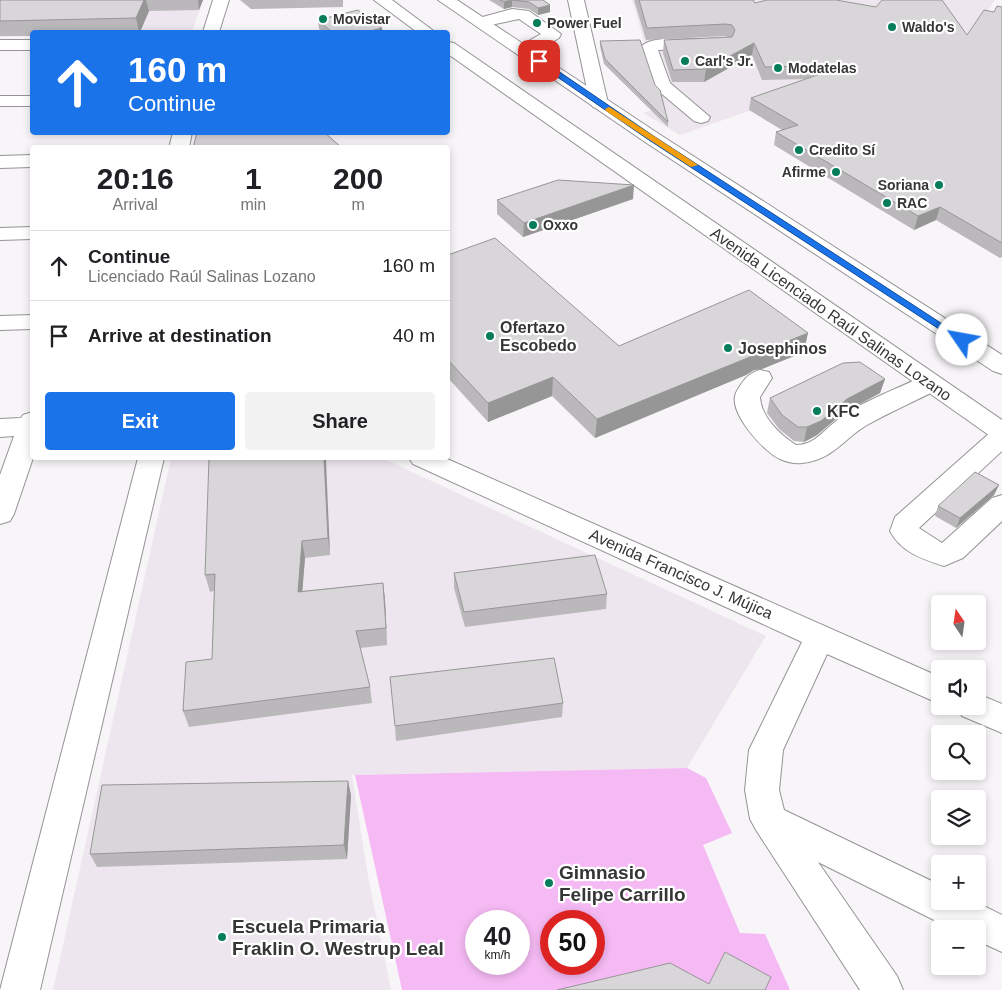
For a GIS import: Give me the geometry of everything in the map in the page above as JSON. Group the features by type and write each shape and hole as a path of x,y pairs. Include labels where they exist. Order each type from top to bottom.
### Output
{"street":[{"path":"213,30 221,0"},
{"path":"382,0 424,30"},
{"path":"446,0 599,103 1002,366"},
{"path":"576,0 599,103"},
{"path":"481,22 512,14 520,14 553,34 524,51"},
{"path":"701,117 662,85 649,48 654,45 714,43"},
{"path":"0,46 30,45"},
{"name":"Avenida Licenciado Raúl Salinas Lozano","path":"450,48 1002,432"},
{"path":"0,101 30,101"},
{"path":"551,119 599,103"},
{"path":"0,162 30,161"},
{"path":"0,234 30,232"},
{"path":"0,323 30,322"},
{"path":"760,378 751,388 747,397 747,406 754,418 779,446 792,454 821,450 848,425 930,383"},
{"path":"0,428 30,423"},
{"path":"0,514 30,426"},
{"path":"1002,436 905,524 904,530 914,540 938,554 944,554 953,550 1002,505"},
{"path":"20,990 150,460"},
{"name":"Avenida Francisco J. Mújica","path":"426,460 931,687"},
{"path":"820,637 766,750 762,790 768,819 883,990"},
{"path":"986,712 1002,720"},
{"path":"768,819 1002,934"}],"shaded area":[{"path":"0,0 203,0 193,30 30,30 30,36 0,37"},
{"path":"632,0 995,0 971,34 680,135 643,113 663,107"},
{"path":"171,460 386,460 766,636 687,768 352,775 368,876 391,990 53,990"},
{"name":"Gimnasio Felipe Carrillo","path":"687,768 706,778 732,833 703,845 740,933 765,934 790,990 402,990 355,775"}],"building":[{"path":"0,0 144,0 136,18 0,21"},
{"path":"512,0 543,0 550,5 538,8 529,2"},
{"path":"639,0 753,0 755,3 767,0 836,0 876,7 882,0 942,0 967,35 984,10 994,12 997,6 1002,7 1002,243 940,207 918,216 776,132 798,125 751,98 846,65 765,67 754,43 706,69 673,70 664,40 732,37 735,30 732,25 726,24 647,28"},
{"path":"358,10 382,28 374,30 330,30 318,20"},
{"path":"640,40 655,85 660,90 668,122 605,59 600,41"},
{"path":"196,135 327,135 339,145 194,145"},
{"path":"558,180 634,185 524,223 497,200"},
{"path":"495,238 619,346 749,290 808,333 766,350 757,351 750,357 597,419 553,377 488,403 450,362 450,254"},
{"path":"860,362 885,379 847,399 821,421 807,427 798,427 782,415 770,398 843,363"},
{"path":"209,460 324,460 328,538 302,541 298,592 383,583 386,628 356,631 370,687 183,711 186,662 212,659 215,574 205,575"},
{"path":"975,472 999,485 960,518 938,506"},
{"path":"595,555 607,594 464,612 454,573"},
{"path":"554,658 563,703 395,726 390,677"},
{"path":"348,781 344,845 90,854 102,785"},
{"path":"725,952 771,977 765,990 557,990 670,963 709,984"}],"slow traffic":[{"path":"609,109 694,165"}],"place":[{"name":"Movistar","path":"323,19"},
{"name":"Power Fuel","path":"537,23"},
{"name":"Waldo's","path":"892,27"},
{"name":"Carl's Jr.","path":"685,61"},
{"name":"Modatelas","path":"778,68"},
{"name":"Credito Sí","path":"799,150"},
{"name":"Afirme","path":"836,172"},
{"name":"Soriana","path":"939,185"},
{"name":"RAC","path":"887,203"},
{"name":"Oxxo","path":"533,225"},
{"name":"Ofertazo Escobedo","path":"490,336"},
{"name":"Josephinos","path":"728,348"},
{"name":"KFC","path":"817,411"},
{"name":"Gimnasio Felipe Carrillo","path":"549,883"},
{"name":"Escuela Primaria Fraklin O. Westrup Leal","path":"222,937"}],"route":[{"path":"539,61 652,138 962,340"}]}
